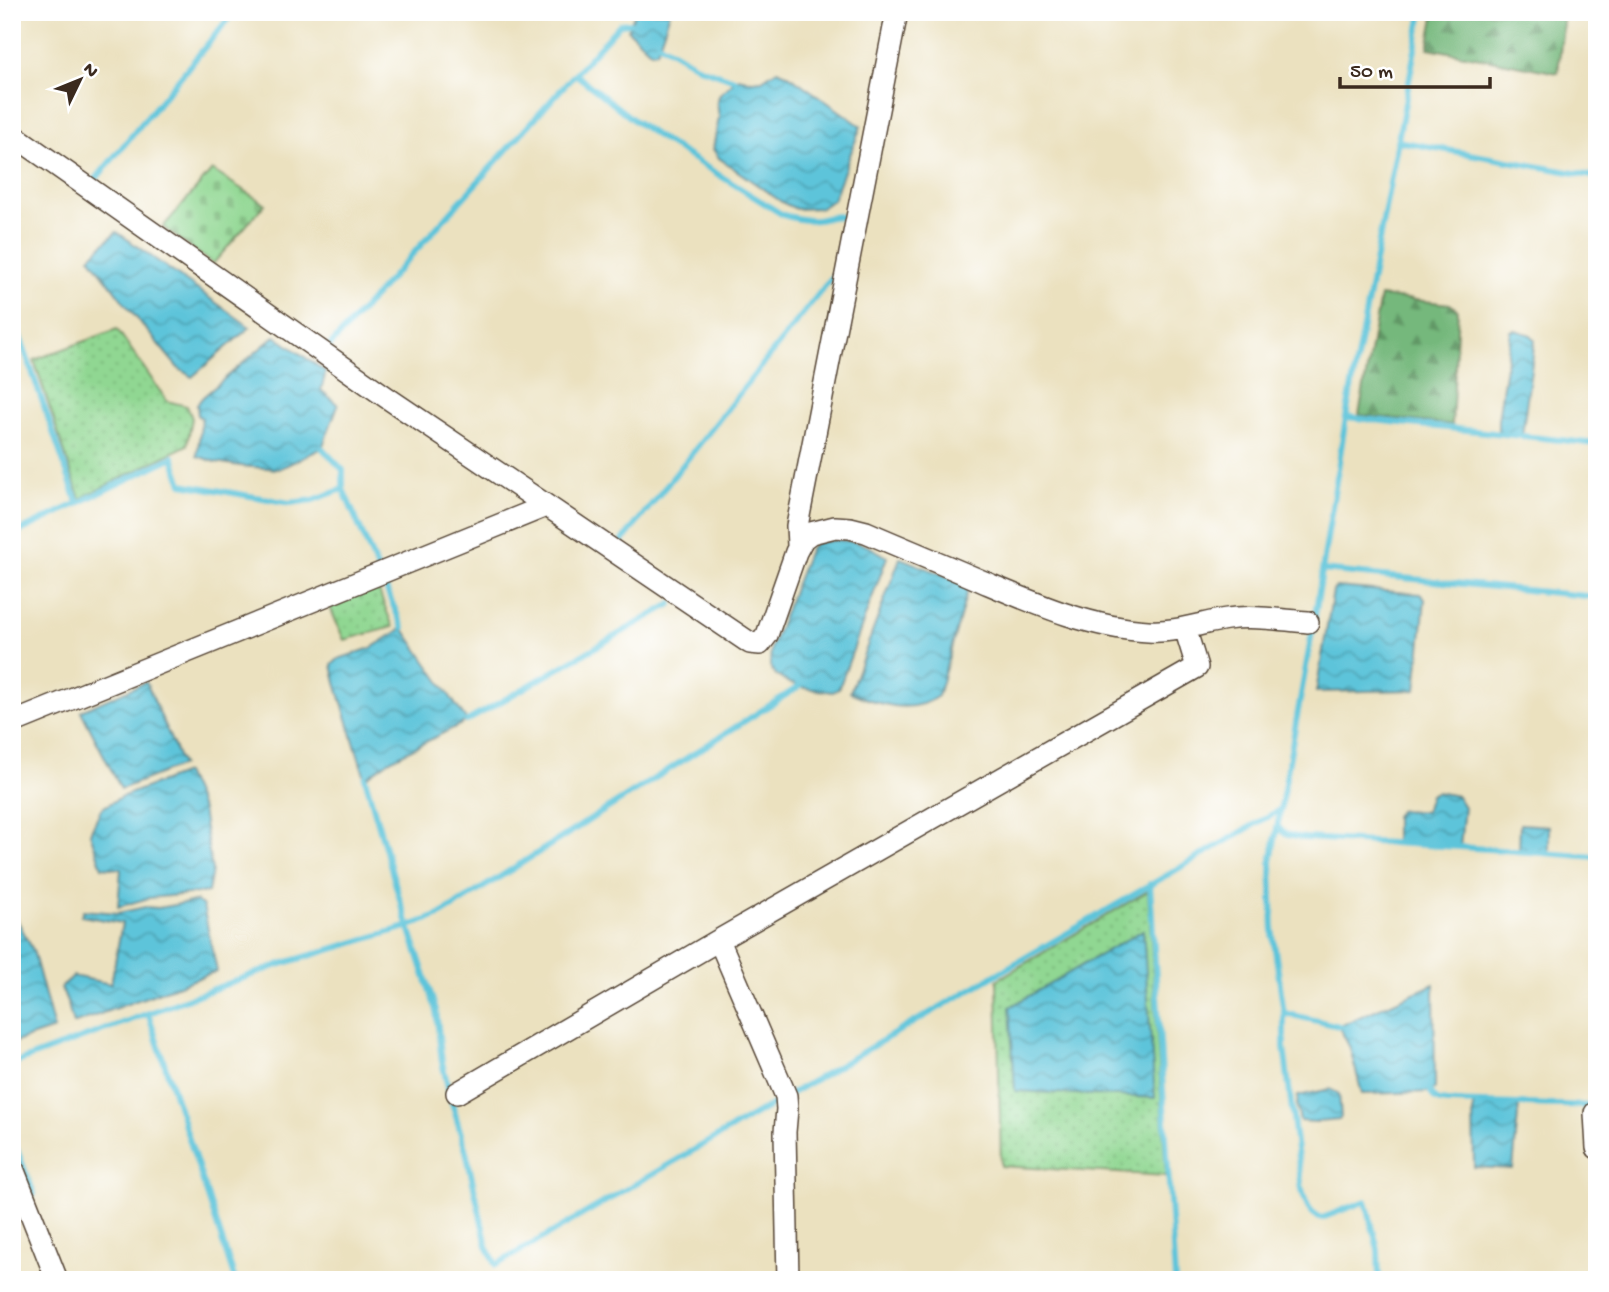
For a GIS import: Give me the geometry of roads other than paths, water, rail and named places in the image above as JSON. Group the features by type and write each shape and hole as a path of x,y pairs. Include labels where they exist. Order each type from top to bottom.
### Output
{"street":[{"path":"12,134 386,397 744,640 756,645 767,635 798,545 797,526 897,12"},
{"path":"12,723 546,506"},
{"path":"798,545 811,533 835,527 866,532 1038,605 1116,627 1149,631 1247,618 1307,622"},
{"path":"457,1093 1197,667 1185,628"},
{"path":"719,940 786,1096 788,1280"},
{"path":"1595,1113 1597,1148"},
{"path":"12,1166 57,1280"}],"water":[{"path":"635,12 670,12 657,51 651,52 628,30"},
{"path":"777,70 787,74 861,126 833,200 820,208 796,209 783,203 719,158 713,149 720,94 735,80 762,80"},
{"path":"116,232 250,327 192,377 178,368 90,257"},
{"path":"1511,331 1531,335 1535,340 1522,436 1498,433"},
{"path":"275,336 326,372 321,390 338,405 322,448 279,469 240,466 197,456 202,418 198,416 197,404"},
{"path":"837,540 863,544 887,557 839,688 833,692 787,682 775,674 770,666 771,648 809,550 816,543"},
{"path":"900,558 969,585 938,696 917,706 905,707 871,701 850,692"},
{"path":"1336,587 1420,594 1425,599 1416,690 1316,692 1333,591"},
{"path":"403,628 467,721 390,760 365,778 332,665 338,659 371,648"},
{"path":"146,682 182,765 121,789 81,711"},
{"path":"185,773 202,810 212,871 208,892 149,898 118,907 121,869 102,867 90,833 101,809 121,797"},
{"path":"1436,792 1457,796 1464,807 1460,847 1395,843 1395,816 1400,810 1425,812 1430,795"},
{"path":"1520,824 1549,826 1549,854 1519,852"},
{"path":"196,901 203,906 217,971 73,1024 61,988 73,976 111,984 122,923 81,916 83,910 118,913"},
{"path":"12,910 33,950 54,1029 12,1043"},
{"path":"1143,930 1155,1098 1015,1091 1010,1007"},
{"path":"1434,984 1435,1088 1431,1092 1362,1094 1350,1048 1339,1026"},
{"path":"1330,1089 1339,1094 1339,1120 1300,1121 1298,1096"},
{"path":"1473,1103 1519,1104 1513,1169 1474,1167"}],"waterway":[{"path":"95,180 234,12"},
{"path":"1379,1280 1378,1250 1366,1201 1322,1218 1311,1211 1302,1190 1284,1047 1284,1013 1273,935 1271,862 1315,616 1346,417 1422,12"},
{"path":"328,348 620,24 630,23"},
{"path":"658,43 700,68 735,80"},
{"path":"575,74 655,135 783,215 813,220 837,216 848,224"},
{"path":"1397,141 1597,177"},
{"path":"620,544 838,268"},
{"path":"12,314 78,504"},
{"path":"1346,417 1597,444"},
{"path":"322,448 343,470 343,489 403,628"},
{"path":"12,535 173,457 182,484 290,503 313,500 343,489"},
{"path":"1322,570 1597,597"},
{"path":"467,721 671,604"},
{"path":"12,1064 281,964 440,915 800,686"},
{"path":"365,778 400,900 436,1010 442,1062 466,1151 487,1246 496,1265 1281,809"},
{"path":"1278,827 1287,834 1301,838 1597,857"},
{"path":"1150,884 1175,1280"},
{"path":"148,1013 235,1280"},
{"path":"1284,1013 1339,1026"},
{"path":"1431,1092 1438,1100 1447,1102 1596,1106"},
{"path":"12,1137 34,1194"}]}
